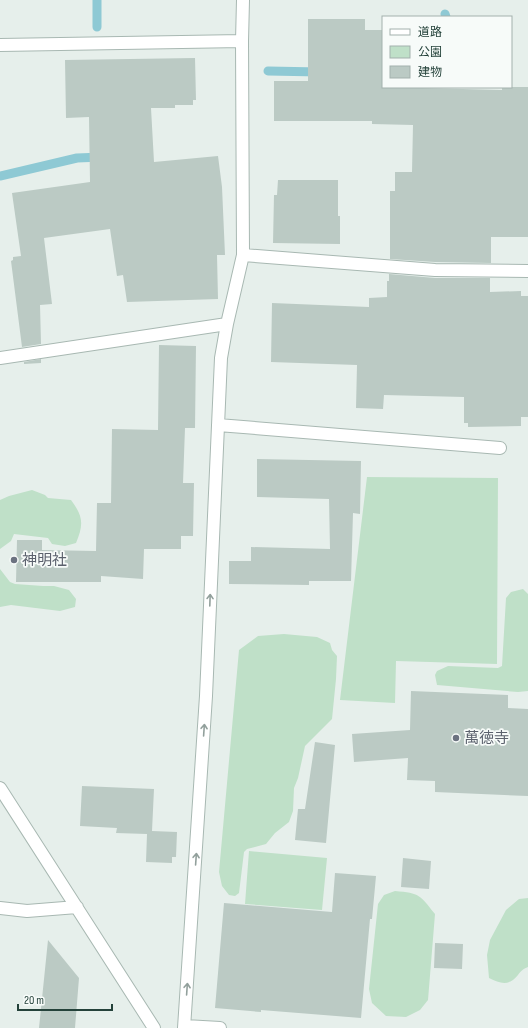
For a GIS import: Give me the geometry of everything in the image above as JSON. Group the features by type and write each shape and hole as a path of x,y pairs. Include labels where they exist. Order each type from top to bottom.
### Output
{"street":[{"path":"220,1028 185,1027 206,696 221,358 227,324 244,255 243,0"},
{"path":"0,45 242,41"},
{"path":"244,255 435,270 528,271"},
{"path":"0,358 227,324"},
{"path":"218,425 500,448"},
{"path":"0,788 154,1028"},
{"path":"0,908 27,911 77,907"}],"green space":[{"path":"367,477 498,478 497,664 396,661 395,703 340,700"},
{"path":"32,490 45,495 48,498 71,500 78,511 81,520 80,531 76,543 65,546 52,544 48,538 14,534 11,541 0,549 0,500"},
{"path":"0,569 10,582 15,584 54,586 69,590 76,599 75,607 60,611 11,605 0,607"},
{"path":"523,589 528,594 528,691 518,692 437,685 435,675 437,671 448,666 498,668 502,666 506,598 511,592"},
{"path":"284,634 317,637 330,643 332,650 337,656 332,719 305,746 298,778 294,788 293,811 289,822 275,833 266,844 247,849 244,852 239,893 235,896 229,895 222,886 219,872 239,650 258,636"},
{"path":"249,851 327,858 322,910 245,904"},
{"path":"395,891 419,896 435,914 428,1000 420,1010 406,1017 386,1016 372,1003 369,989 378,904 384,895"},
{"path":"528,898 528,967 522,970 515,979 501,983 489,978 487,955 490,940 506,910 519,899"}],"building":[{"path":"308,19 365,19 365,30 382,30 382,88 502,90 502,88 528,87 528,237 491,237 491,263 435,262 390,259 390,191 395,191 395,172 412,172 413,125 372,124 372,121 274,121 274,81 308,81"},
{"path":"195,58 196,100 193,100 193,105 175,105 175,108 151,108 154,162 218,156 222,187 225,255 217,255 218,299 127,302 123,275 117,276 110,229 44,238 52,304 40,305 41,344 22,347 11,261 13,260 13,257 21,256 12,193 90,182 89,117 66,118 65,60"},
{"path":"278,180 338,180 340,244 273,243 274,195 277,195"},
{"path":"389,274 435,278 490,278 490,292 521,291 521,296 528,296 528,417 521,417 521,426 468,427 468,423 464,423 464,397 384,395 383,409 356,408 357,365 271,362 272,303 369,307 369,298 387,297 387,281 389,281"},
{"path":"159,345 196,346 195,428 185,428 183,483 194,483 193,536 181,536 181,549 144,549 143,579 101,576 101,582 16,582 17,540 42,540 42,550 96,551 97,503 111,503 112,429 158,430"},
{"path":"41,359 41,363 24,364 24,362"},
{"path":"257,459 361,461 360,514 353,513 351,581 309,581 309,585 229,584 229,561 251,561 251,547 330,549 329,499 257,497"},
{"path":"411,691 508,695 508,708 528,709 528,796 435,792 435,781 407,780 408,758 354,762 352,734 410,730"},
{"path":"315,742 335,745 326,843 295,840 298,809 305,809"},
{"path":"82,786 154,789 152,831 177,832 176,857 172,857 172,863 146,862 147,834 116,833 117,828 80,826"},
{"path":"403,858 431,861 429,889 401,887"},
{"path":"335,873 376,876 372,919 370,919 361,1018 215,1008 224,903 332,912"},
{"path":"48,940 79,978 75,1028 39,1028"},
{"path":"435,943 463,944 462,969 434,968"}],"waterway":[{"path":"97,0 97,27"},
{"path":"268,71 320,72"},
{"path":"0,176 77,158 102,157"}],"place":[{"name":"神明社","path":"14,560"},
{"name":"萬徳寺","path":"456,738"}]}
